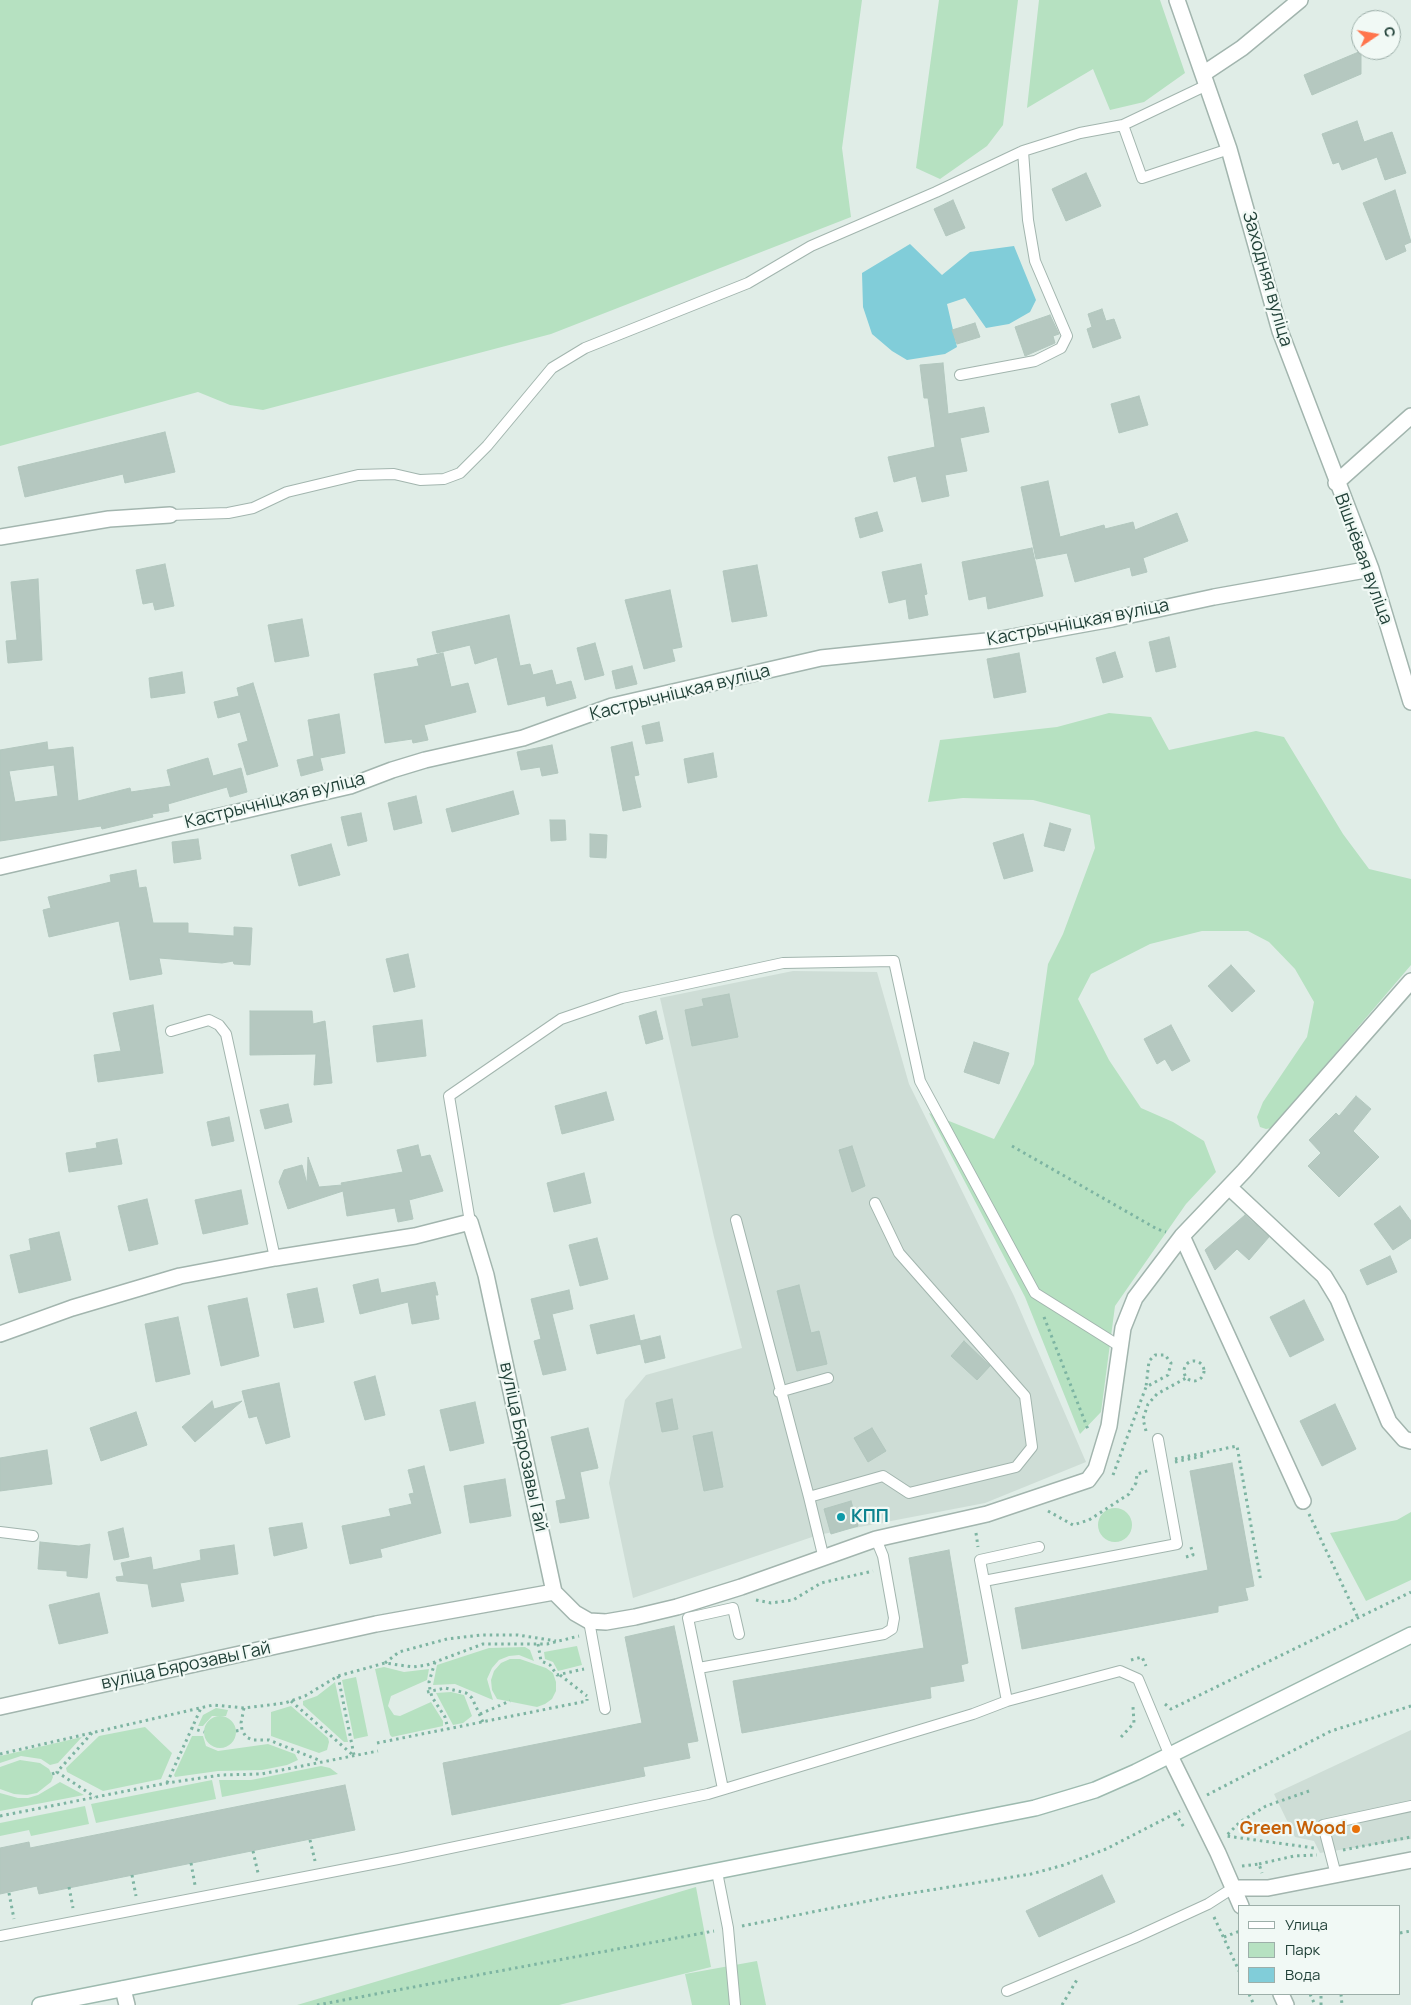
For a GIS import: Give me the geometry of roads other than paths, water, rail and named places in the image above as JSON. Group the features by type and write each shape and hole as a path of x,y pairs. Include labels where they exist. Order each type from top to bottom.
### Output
{"street":[{"name":"Заходняя вуліца","path":"1178,0 1229,149 1280,331 1336,483"},
{"path":"1205,80 1300,0"},
{"name":"Вішнёвая вуліца","path":"1411,416 1336,483 1371,569 1411,702"},
{"path":"0,537 108,519 170,515"},
{"name":"Кастрычніцкая вуліца","path":"0,867 72,848 350,786 425,760 522,738 612,706 821,658 996,640 1214,596 1371,569"},
{"path":"554,1592 575,1613 589,1621 606,1622 677,1608 824,1559 876,1539 987,1514 1088,1480 1096,1469 1109,1426 1123,1328 1135,1298 1182,1236 1229,1187 1411,981"},
{"path":"1229,1187 1324,1276 1338,1299 1389,1422 1404,1439 1411,1441"},
{"path":"0,1334 72,1308 180,1276 275,1258 415,1236 470,1222"},
{"name":"вуліца Бярозавы Гай","path":"0,1707 376,1624 554,1592 486,1275 470,1222"},
{"path":"1182,1236 1303,1501"},
{"path":"40,2005 1035,1808 1096,1790 1170,1756 1411,1635"},
{"path":"1170,1756 1241,1905"},
{"path":"1233,1888 1268,1888 1411,1860"},
{"path":"123,1989 127,2005"}],"lane":[{"path":"170,515 228,513 253,508 287,492 358,475 394,474 420,480 444,480 460,473 486,446 552,368 585,348 748,283 811,246 936,192 1023,151 1080,133 1123,125 1205,80"},
{"path":"1123,125 1142,178 1229,149"},
{"path":"960,375 1035,362 1061,348 1067,336 1036,261 1028,220 1023,151"},
{"path":"470,1222 449,1096 561,1019 622,998 783,963 894,960 920,1081 1035,1293 1121,1347"},
{"path":"171,1030 208,1020 219,1025 226,1034 275,1258"},
{"path":"810,1498 883,1476 909,1493 1016,1467 1032,1447 1025,1396 899,1253 875,1203"},
{"path":"736,1220 780,1392 810,1498 824,1559"},
{"path":"780,1392 828,1378"},
{"path":"984,1581 1177,1544 1158,1439"},
{"path":"0,1532 33,1536"},
{"path":"699,1668 884,1634 892,1629 894,1618 883,1556 876,1539"},
{"path":"1007,1701 980,1560 1039,1547"},
{"path":"723,1789 688,1618 733,1608 739,1634"},
{"path":"589,1621 605,1709"},
{"path":"0,1936 398,1859 708,1794 963,1717 1007,1701 1120,1671 1138,1678 1170,1756"},
{"path":"1336,1875 1323,1825 1411,1806"},
{"path":"717,1872 728,1928 735,2005"},
{"path":"1007,1990 1134,1938 1208,1904 1233,1888"}],"water":[{"path":"910,244 942,275 970,252 1014,246 1036,300 1030,312 1009,324 986,328 965,298 947,304 957,347 945,354 907,360 892,351 872,334 863,307 862,273"}],"place":[{"name":"КПП","path":"841,1517"},
{"name":"Green Wood","path":"1356,1829"}]}
